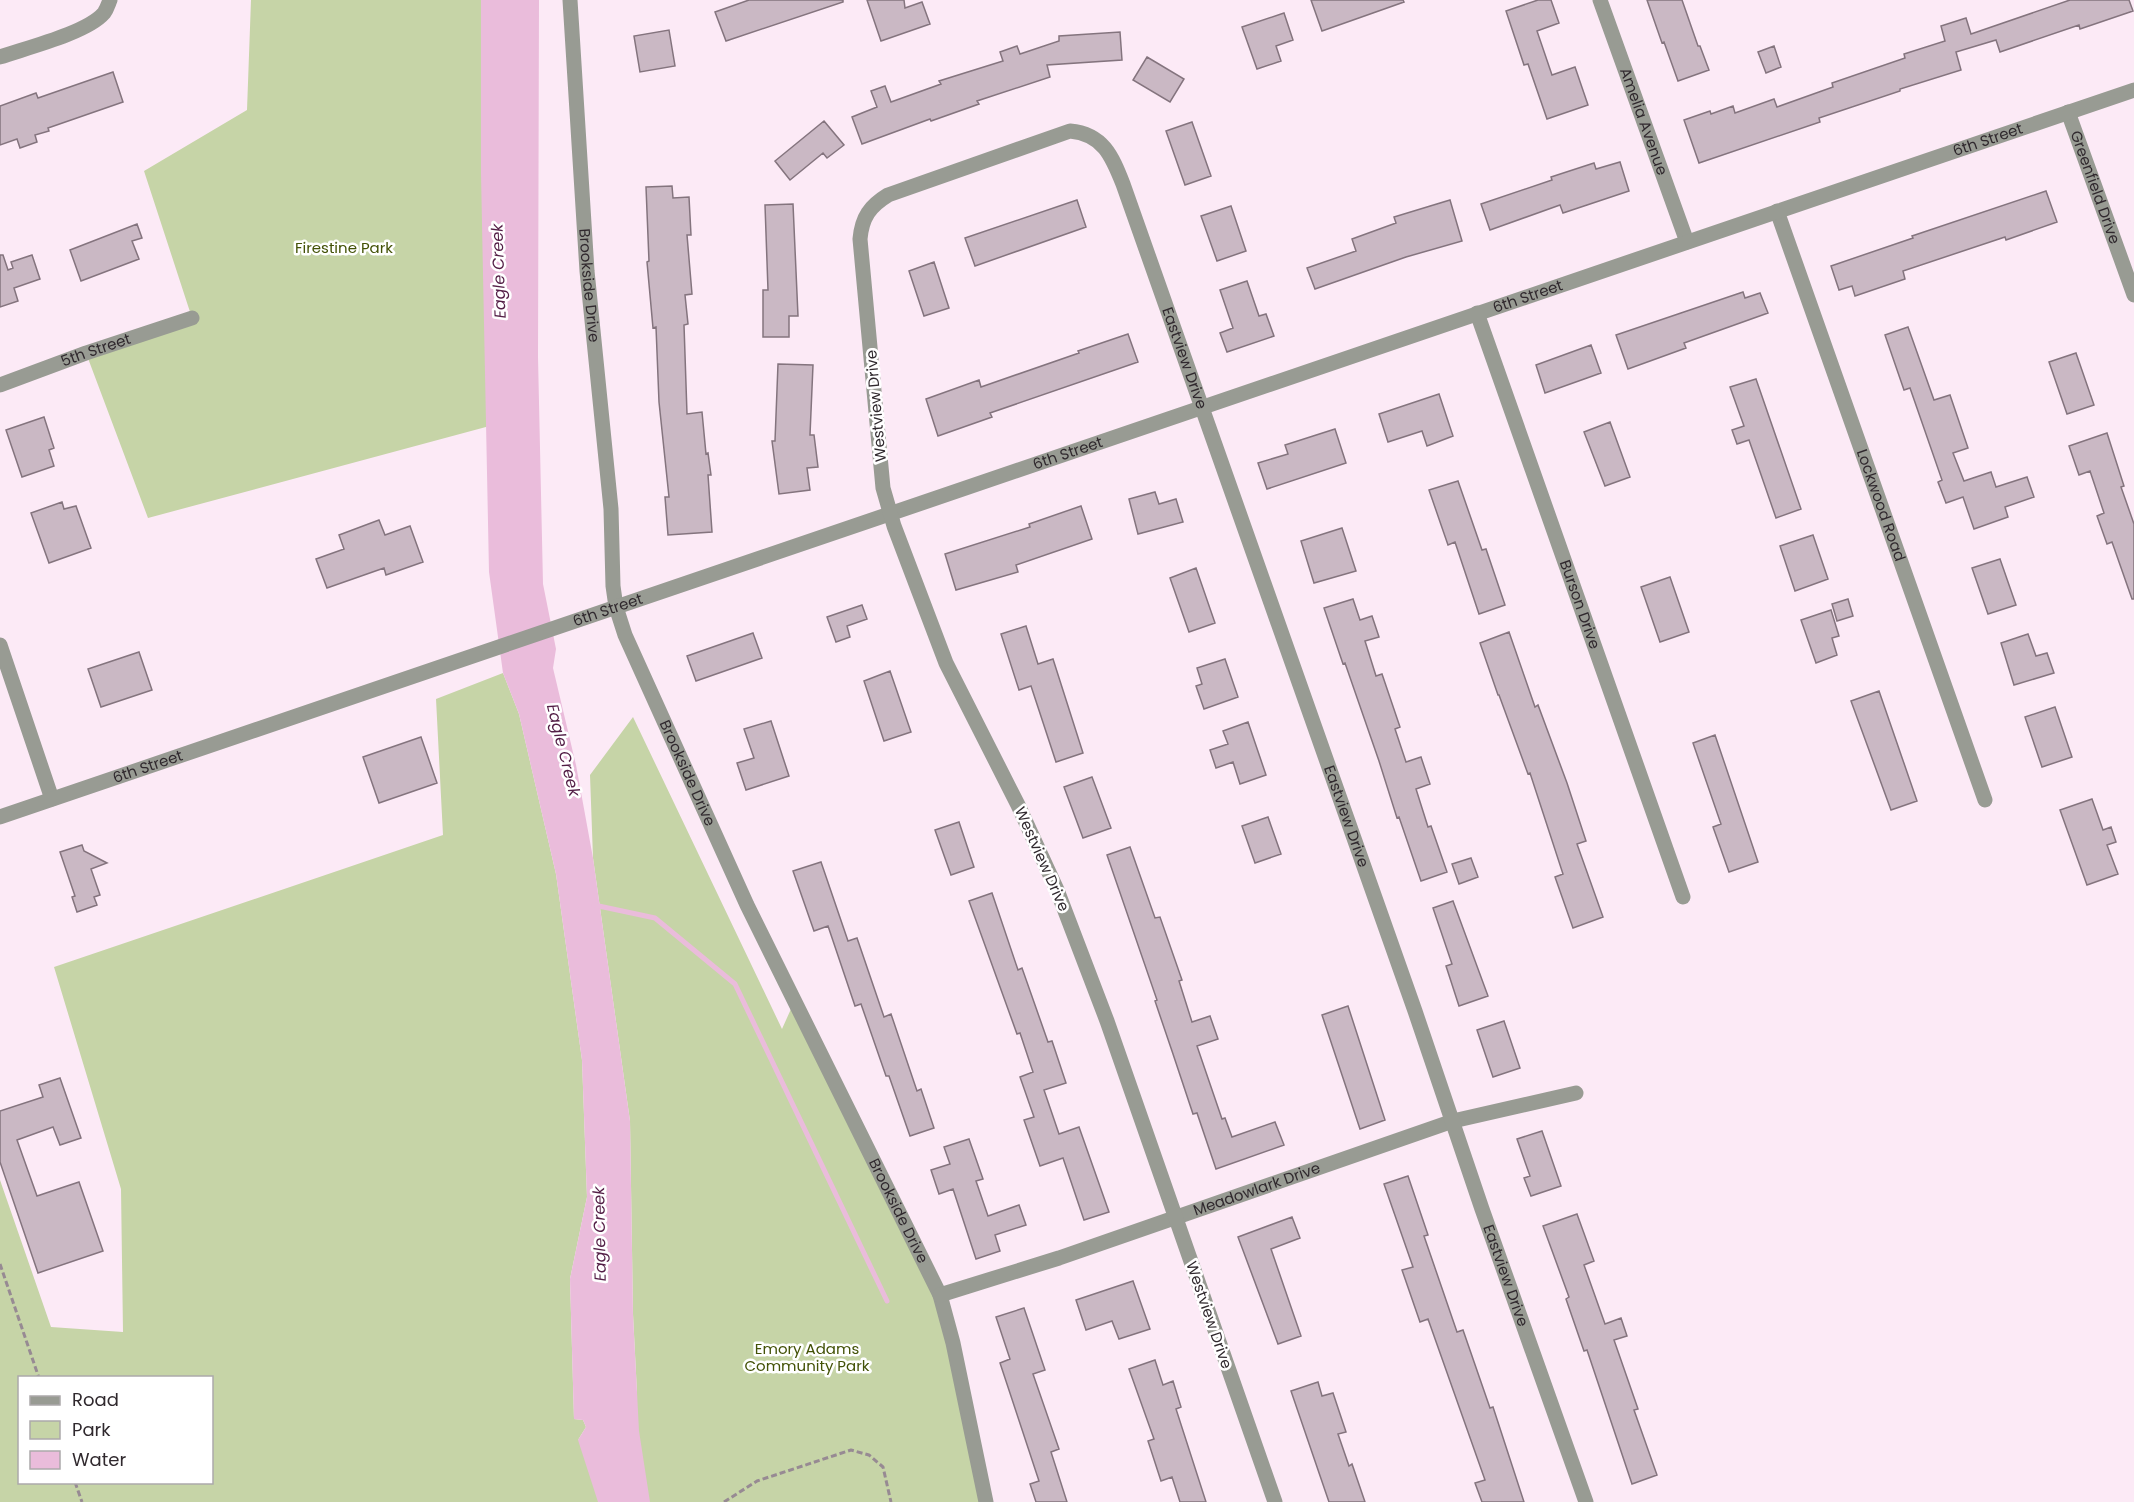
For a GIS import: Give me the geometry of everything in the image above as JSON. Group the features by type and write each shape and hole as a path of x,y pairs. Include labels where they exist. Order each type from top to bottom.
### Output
{"street":[{"name":"Brookside Drive","path":"570,0 587,271 607,467 613,586 622,629 742,894 940,1295 953,1343 986,1502"},
{"name":"Amelia Avenue","path":"1600,0 1687,242"},
{"path":"0,57 90,24 108,5"},
{"name":"6th Street","path":"0,817 2134,90"},
{"name":"Greenfield Drive","path":"2068,112 2134,295"},
{"name":"Eastview Drive","path":"868,211 877,201 888,195 1070,131 1082,132 1094,139 1106,149 1113,159 1586,1502"},
{"name":"Westview Drive","path":"868,211 861,227 860,239 883,488 891,514 946,663 1032,831 1057,890 1107,1021 1275,1502"},
{"name":"Lockwood Road","path":"1777,211 1985,800"},
{"name":"Burson Drive","path":"1478,313 1683,897"},
{"name":"5th Street","path":"0,385 86,353 192,318"},
{"path":"0,645 52,799"},
{"name":"Meadowlark Drive","path":"940,1295 1059,1257 1453,1121 1575,1092"}],"path":[{"path":"0,1264 39,1376"},
{"path":"724,1502 757,1481 851,1450 869,1455 883,1467 891,1502"},
{"path":"76,1484 82,1502"}],"green space":[{"name":"Firestine Park","path":"251,0 510,0 516,419 148,518 86,353 192,318 144,171 247,110"},
{"name":"Emory Adams Community Park","path":"503,673 519,714 556,874 582,1060 587,1197 570,1279 574,1419 583,1420 586,1427 578,1440 637,1393 633,1314 630,1121 593,858 590,775 633,717 782,1029 795,1000 940,1295 986,1502 0,1502 0,1180 51,1327 123,1332 121,1189 54,967 443,835 436,699"}],"water":[{"name":"Eagle Creek","path":"481,0 539,0 538,357 543,584 556,649 553,668 576,765 593,858 630,1121 633,1315 639,1431 650,1502 598,1502 578,1440 586,1427 583,1420 574,1419 570,1279 587,1197 582,1060 556,874 519,714 503,673 489,572 481,174"}],"building":[{"path":"749,0 843,0 843,2 726,41 715,12"},
{"path":"867,0 904,0 905,8 922,2 930,24 881,41"},
{"path":"1311,0 1403,0 1404,2 1322,31"},
{"path":"1538,0 1551,0 1559,23 1537,31 1552,75 1575,67 1588,105 1547,119 1528,64 1524,65 1506,11"},
{"path":"1647,0 1682,0 1709,70 1678,81"},
{"path":"2070,0 2129,0 2133,11 2080,29 2079,25 2000,52 1996,40 1956,52 1961,70 1900,89 1900,91 1819,118 1820,122 1699,163 1684,120 1733,106 1735,113 1774,99 1777,107 1833,87 1832,83 1905,58 1904,54 1945,41 1941,26 1966,18 1971,34"},
{"path":"1284,13 1293,40 1276,46 1281,61 1257,69 1242,27"},
{"path":"669,30 675,66 640,72 634,36"},
{"path":"1120,32 1122,60 1047,65 1050,77 977,101 979,104 862,144 852,117 877,107 871,91 885,86 891,102 941,84 939,81 1003,61 1000,52 1017,46 1020,54 1059,41 1059,36"},
{"path":"1774,46 1781,67 1766,73 1758,52"},
{"path":"1147,57 1184,79 1170,102 1133,80"},
{"path":"113,72 123,102 48,128 49,131 35,135 37,142 20,148 17,139 0,145 0,106 36,93 38,98"},
{"path":"824,121 844,145 827,158 823,153 790,180 775,161"},
{"path":"1192,122 1211,176 1185,185 1166,131"},
{"path":"1620,162 1629,191 1563,213 1560,205 1490,230 1481,204 1594,163 1596,169"},
{"path":"672,186 673,198 689,197 691,235 687,235 692,294 685,295 688,324 684,325 687,414 702,412 706,454 708,453 711,475 708,475 712,532 668,535 665,497 669,497 659,402 656,327 653,328 647,262 649,261 646,187"},
{"path":"2046,191 2057,222 1903,271 1905,279 1855,296 1852,286 1839,290 1831,266"},
{"path":"1077,200 1086,227 975,266 965,238"},
{"path":"1450,200 1462,241 1406,257 1315,289 1307,268 1356,251 1352,239 1396,223 1394,217"},
{"path":"793,204 798,316 789,316 789,337 763,337 763,290 768,290 765,205"},
{"path":"1231,206 1246,251 1217,261 1201,216"},
{"path":"137,224 142,238 132,241 139,259 81,281 70,250"},
{"path":"0,255 3,255 8,270 13,268 11,262 32,255 40,279 14,288 18,301 0,307"},
{"path":"934,262 949,308 924,316 909,271"},
{"path":"1247,281 1259,316 1266,314 1274,336 1227,352 1220,333 1233,328 1220,290"},
{"path":"1743,292 1745,298 1760,293 1768,313 1684,343 1686,348 1628,369 1616,335"},
{"path":"1908,327 1934,400 1950,395 1968,448 1953,453 1964,481 1991,472 1996,487 2027,477 2034,497 2005,507 2008,517 1974,529 1963,497 1946,503 1938,482 1942,480 1910,388 1904,390 1885,335"},
{"path":"1128,334 1138,362 990,413 992,417 938,436 926,399 979,380 981,387"},
{"path":"1591,345 1601,373 1545,393 1536,365"},
{"path":"2076,353 2094,405 2067,414 2049,362"},
{"path":"778,364 813,365 810,435 814,435 818,467 807,468 810,490 779,494 772,441 775,441"},
{"path":"1756,379 1801,509 1776,518 1749,440 1737,444 1732,430 1744,426 1730,387"},
{"path":"1439,394 1453,436 1427,446 1422,431 1388,442 1379,414"},
{"path":"44,417 54,448 49,450 54,466 22,477 6,430"},
{"path":"1610,422 1630,477 1605,486 1584,432"},
{"path":"1335,429 1346,463 1267,489 1258,463 1288,454 1285,445"},
{"path":"2107,433 2124,486 2121,487 2134,524 2134,599 2132,599 2112,542 2107,544 2097,516 2104,513 2090,471 2079,475 2069,446"},
{"path":"1458,481 1482,550 1486,549 1505,605 1479,614 1455,542 1448,545 1429,490"},
{"path":"1155,492 1159,504 1176,499 1183,522 1138,534 1129,499"},
{"path":"62,502 64,509 76,506 91,548 49,563 31,513"},
{"path":"1081,506 1092,539 1016,565 1018,572 956,590 945,554 1030,527 1029,524"},
{"path":"379,520 385,535 410,526 423,562 386,575 384,568 327,588 316,559 344,549 339,535"},
{"path":"1342,528 1356,571 1314,583 1301,541"},
{"path":"1813,535 1828,579 1795,591 1780,546"},
{"path":"2000,559 2016,605 1988,614 1972,568"},
{"path":"1196,568 1215,623 1189,632 1170,578"},
{"path":"1670,577 1689,632 1660,642 1641,587"},
{"path":"1353,599 1360,620 1372,616 1379,637 1365,641 1376,676 1382,674 1400,727 1395,729 1406,762 1421,757 1430,784 1416,789 1428,827 1431,826 1447,872 1421,881 1324,608"},
{"path":"1848,599 1853,616 1837,621 1832,604"},
{"path":"862,605 867,619 847,626 850,637 836,642 827,617"},
{"path":"1831,610 1839,636 1832,638 1837,655 1816,663 1801,620"},
{"path":"1026,626 1038,664 1053,659 1083,753 1056,762 1031,686 1019,690 1001,634"},
{"path":"1509,632 1535,707 1538,705 1567,783 1586,841 1577,844 1603,917 1573,928 1555,877 1563,874 1530,773 1528,774 1480,643"},
{"path":"753,633 762,658 696,681 687,656"},
{"path":"2028,634 2036,656 2047,653 2054,673 2014,685 2001,643"},
{"path":"139,652 152,690 101,707 88,669"},
{"path":"1225,659 1238,697 1204,709 1196,686 1202,684 1197,668"},
{"path":"890,671 911,732 884,741 864,681"},
{"path":"1879,691 1917,801 1891,810 1851,701"},
{"path":"2055,707 2072,757 2042,767 2025,717"},
{"path":"771,721 789,776 746,790 737,763 754,758 744,729"},
{"path":"1248,722 1266,775 1240,784 1233,762 1216,768 1210,750 1228,744 1223,731"},
{"path":"1715,735 1758,862 1729,872 1713,827 1721,824 1693,743"},
{"path":"421,737 437,783 379,803 363,757"},
{"path":"1092,777 1111,828 1083,838 1064,787"},
{"path":"2092,799 2103,830 2111,827 2116,842 2107,845 2118,874 2087,885 2060,810"},
{"path":"1268,817 1281,854 1255,863 1242,826"},
{"path":"959,822 974,867 951,875 935,830"},
{"path":"82,845 84,851 107,863 91,869 100,895 94,897 97,905 77,912 72,897 75,896 60,852"},
{"path":"1130,847 1155,918 1160,917 1182,980 1179,981 1192,1022 1210,1016 1218,1039 1197,1046 1222,1119 1225,1118 1232,1137 1275,1122 1284,1145 1216,1169 1197,1113 1193,1114 1107,855"},
{"path":"1471,858 1478,877 1459,884 1452,864"},
{"path":"821,862 848,941 857,938 884,1017 891,1014 917,1091 921,1089 934,1128 910,1136 861,1004 855,1006 828,926 814,931 793,871"},
{"path":"992,893 1018,970 1022,968 1048,1042 1052,1041 1066,1083 1044,1090 1059,1134 1079,1127 1109,1212 1084,1220 1063,1158 1040,1166 1024,1120 1034,1117 1020,1077 1033,1072 969,901"},
{"path":"1453,901 1488,996 1459,1006 1446,966 1452,964 1433,908"},
{"path":"1348,1006 1385,1120 1360,1129 1322,1015"},
{"path":"1504,1021 1520,1068 1493,1077 1477,1030"},
{"path":"60,1078 81,1138 60,1145 53,1127 17,1140 37,1196 79,1182 103,1251 38,1273 0,1162 0,1111 43,1097 39,1085"},
{"path":"1542,1131 1561,1186 1531,1196 1524,1178 1530,1176 1517,1139"},
{"path":"969,1139 983,1179 976,1181 988,1216 1019,1205 1026,1225 995,1235 1000,1251 976,1259 953,1189 939,1194 931,1170 950,1164 944,1147"},
{"path":"1408,1176 1428,1235 1424,1236 1457,1332 1463,1330 1490,1408 1493,1407 1524,1502 1482,1502 1475,1483 1485,1480 1428,1319 1420,1322 1402,1270 1413,1267 1384,1184"},
{"path":"1577,1214 1594,1261 1584,1265 1605,1324 1621,1318 1627,1336 1614,1340 1638,1409 1634,1410 1657,1475 1632,1484 1587,1350 1584,1351 1566,1299 1569,1297 1543,1226"},
{"path":"1292,1217 1300,1238 1271,1249 1301,1336 1278,1344 1238,1237"},
{"path":"1133,1281 1150,1329 1119,1339 1112,1321 1086,1330 1076,1300"},
{"path":"1024,1308 1045,1370 1033,1374 1059,1449 1051,1452 1067,1502 1036,1502 1030,1484 1039,1481 1000,1363 1010,1359 996,1317"},
{"path":"1155,1360 1163,1385 1173,1381 1181,1407 1176,1409 1206,1502 1180,1502 1172,1477 1161,1481 1148,1441 1154,1439 1129,1369"},
{"path":"1318,1382 1322,1396 1333,1393 1346,1432 1338,1434 1349,1466 1352,1464 1365,1502 1329,1502 1291,1391"}],"waterway":[{"path":"594,905 655,918 735,984 887,1301"}]}
